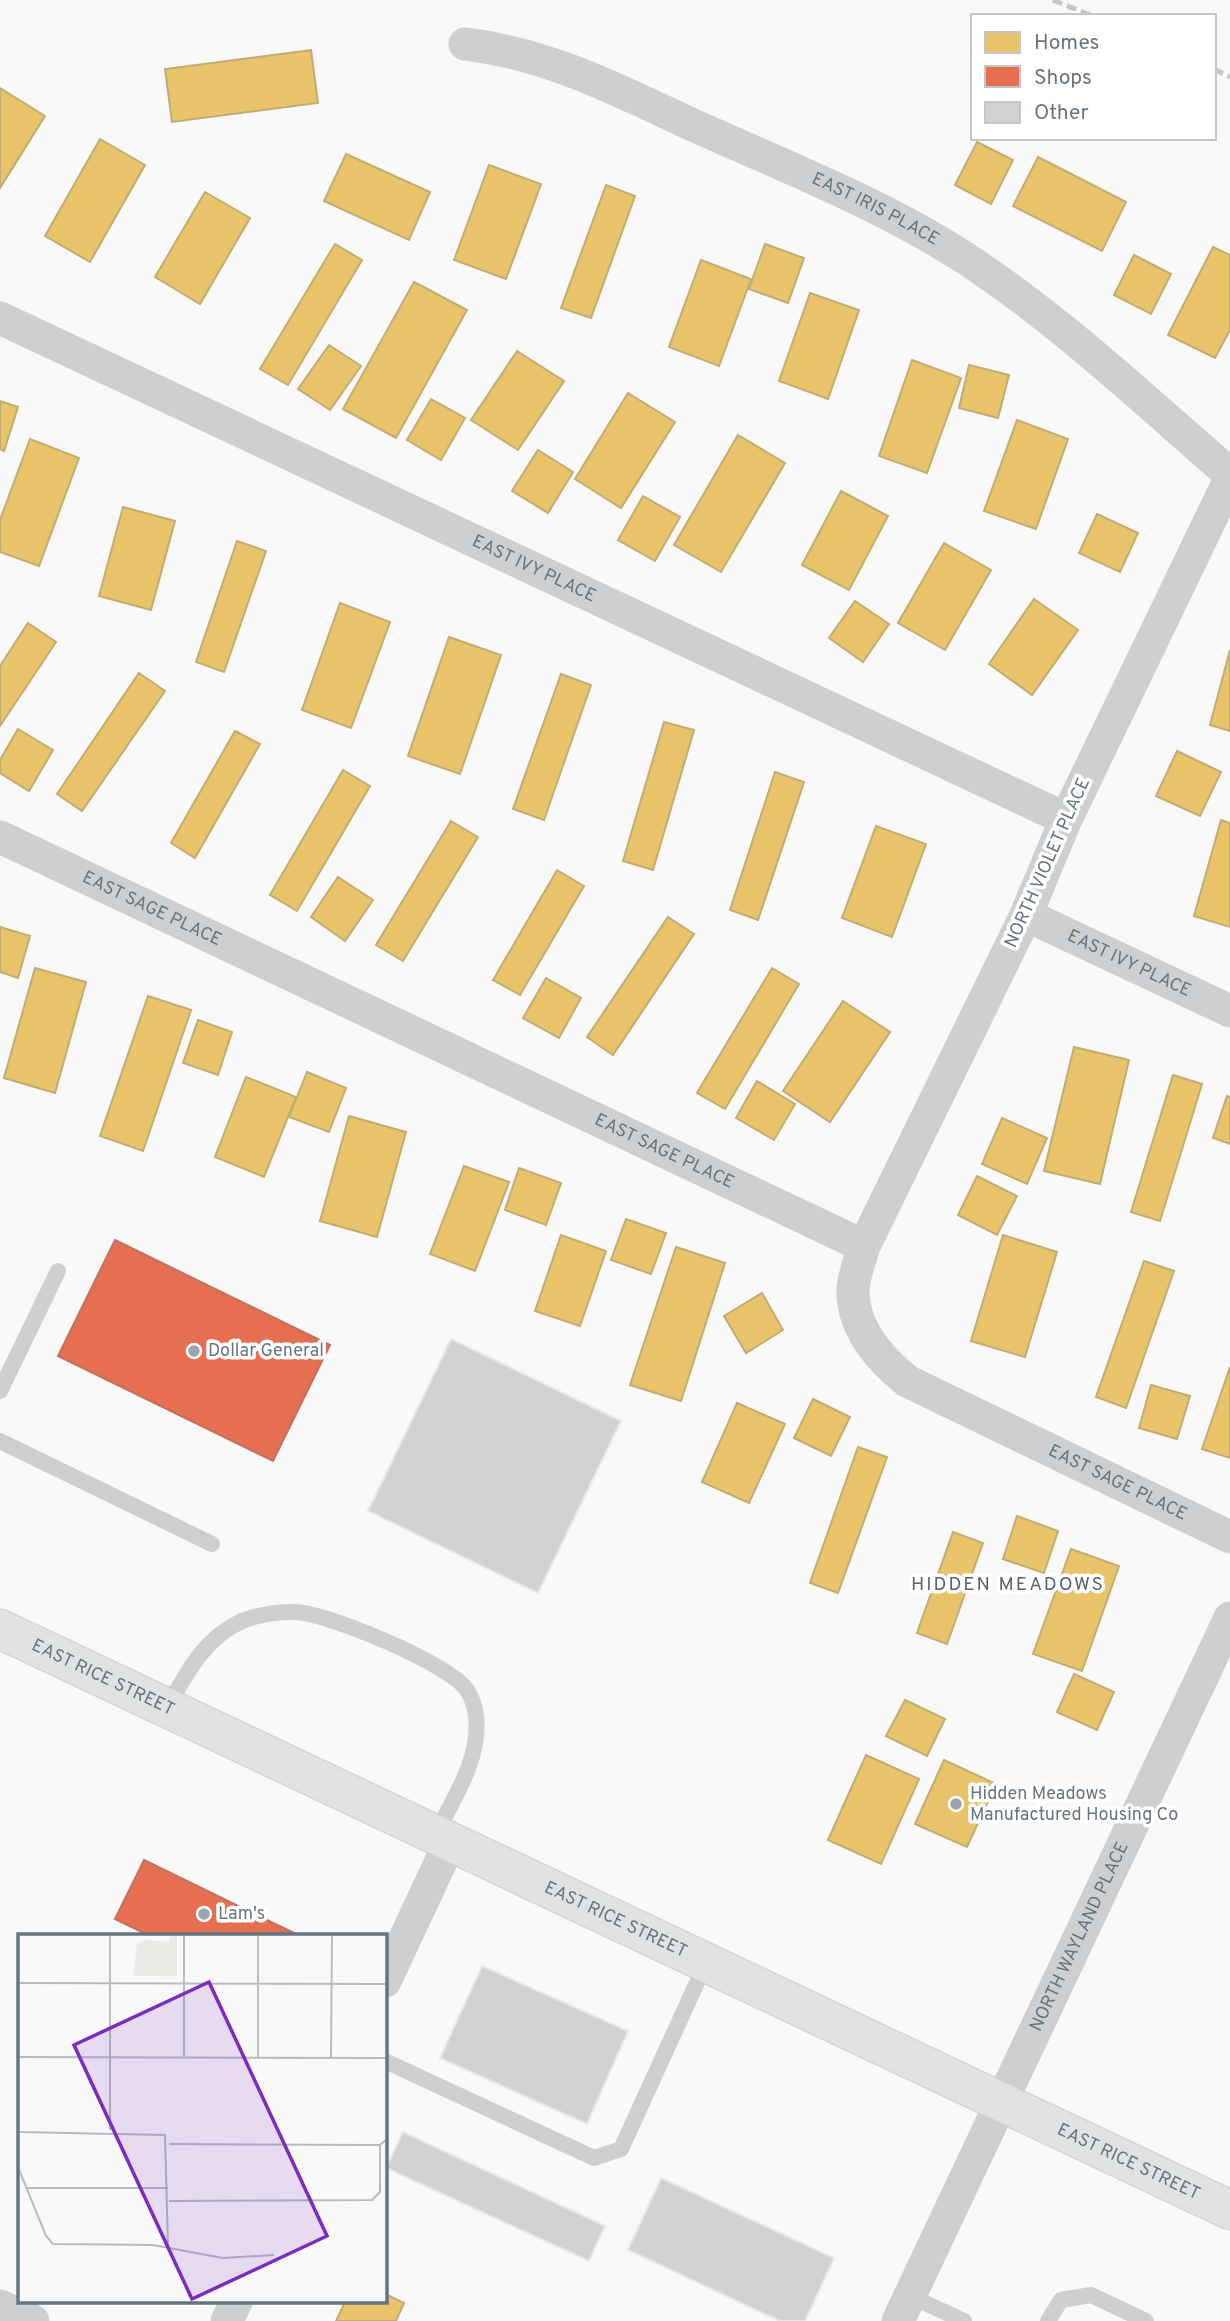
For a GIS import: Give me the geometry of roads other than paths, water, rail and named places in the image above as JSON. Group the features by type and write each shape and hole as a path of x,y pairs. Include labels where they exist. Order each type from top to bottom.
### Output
{"main road":[{"name":"EAST RICE STREET","path":"0,1629 705,1965 1230,2210"}],"street":[{"name":"EAST IRIS PLACE","path":"465,44 509,49 608,86 859,200 966,258 1037,309 1230,474"},
{"name":"EAST IVY PLACE","path":"0,318 1066,819"},
{"name":"NORTH VIOLET PLACE","path":"864,1246 1026,915 1066,819 1230,479"},
{"name":"EAST SAGE PLACE","path":"0,837 864,1246 853,1289 860,1327 886,1363 906,1381 1230,1537"},
{"name":"EAST IVY PLACE","path":"1026,915 1230,1012"},
{"name":"NORTH WAYLAND PLACE","path":"904,2309 1230,1618"},
{"path":"387,1976 443,1838"},
{"path":"227,2321 235,2304"},
{"path":"0,2305 33,2321"}],"lane":[{"path":"0,1391 58,1271"},
{"path":"0,1441 212,1544"},
{"path":"167,1708 200,1652 242,1621 264,1615 296,1612 335,1620 443,1670 467,1689 475,1710 475,1741 443,1838"},
{"path":"387,2062 594,2158 621,2149 705,1965"},
{"path":"1048,2321 1061,2300 1091,2295 1146,2321"},
{"path":"904,2309 964,2321"}],"railway":[{"path":"1053,0 1087,14"},
{"path":"1216,70 1230,77"}],"place":[{"name":"Dollar General","path":"194,1351"},
{"name":"Hidden Meadows Manufactured Housing Co","path":"956,1804"},
{"name":"Lam's","path":"204,1914"}],"district":[{"name":"HIDDEN MEADOWS","path":"1008,1585"}]}
